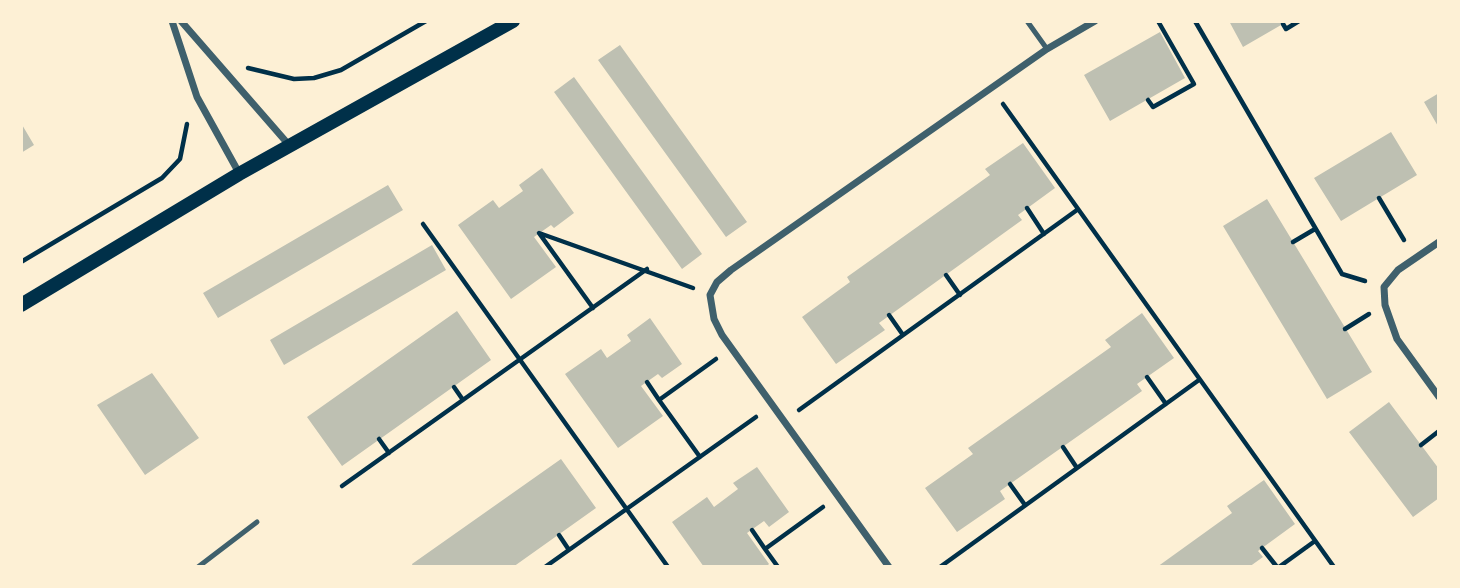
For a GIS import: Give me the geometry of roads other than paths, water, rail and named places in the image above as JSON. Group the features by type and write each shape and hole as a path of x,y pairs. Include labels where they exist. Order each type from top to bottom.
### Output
{"main road":[{"path":"21,305 239,174 513,21"}],"street":[{"path":"172,21 197,97 239,174"},
{"path":"181,21 289,146"},
{"path":"889,567 731,348 714,320 710,295 717,282 731,270 1047,49 1095,21"},
{"path":"1439,242 1414,256 1384,287 1385,305 1397,339 1439,397"}],"lane":[{"path":"1027,21 1047,49"},
{"path":"198,567 257,522"}]}
